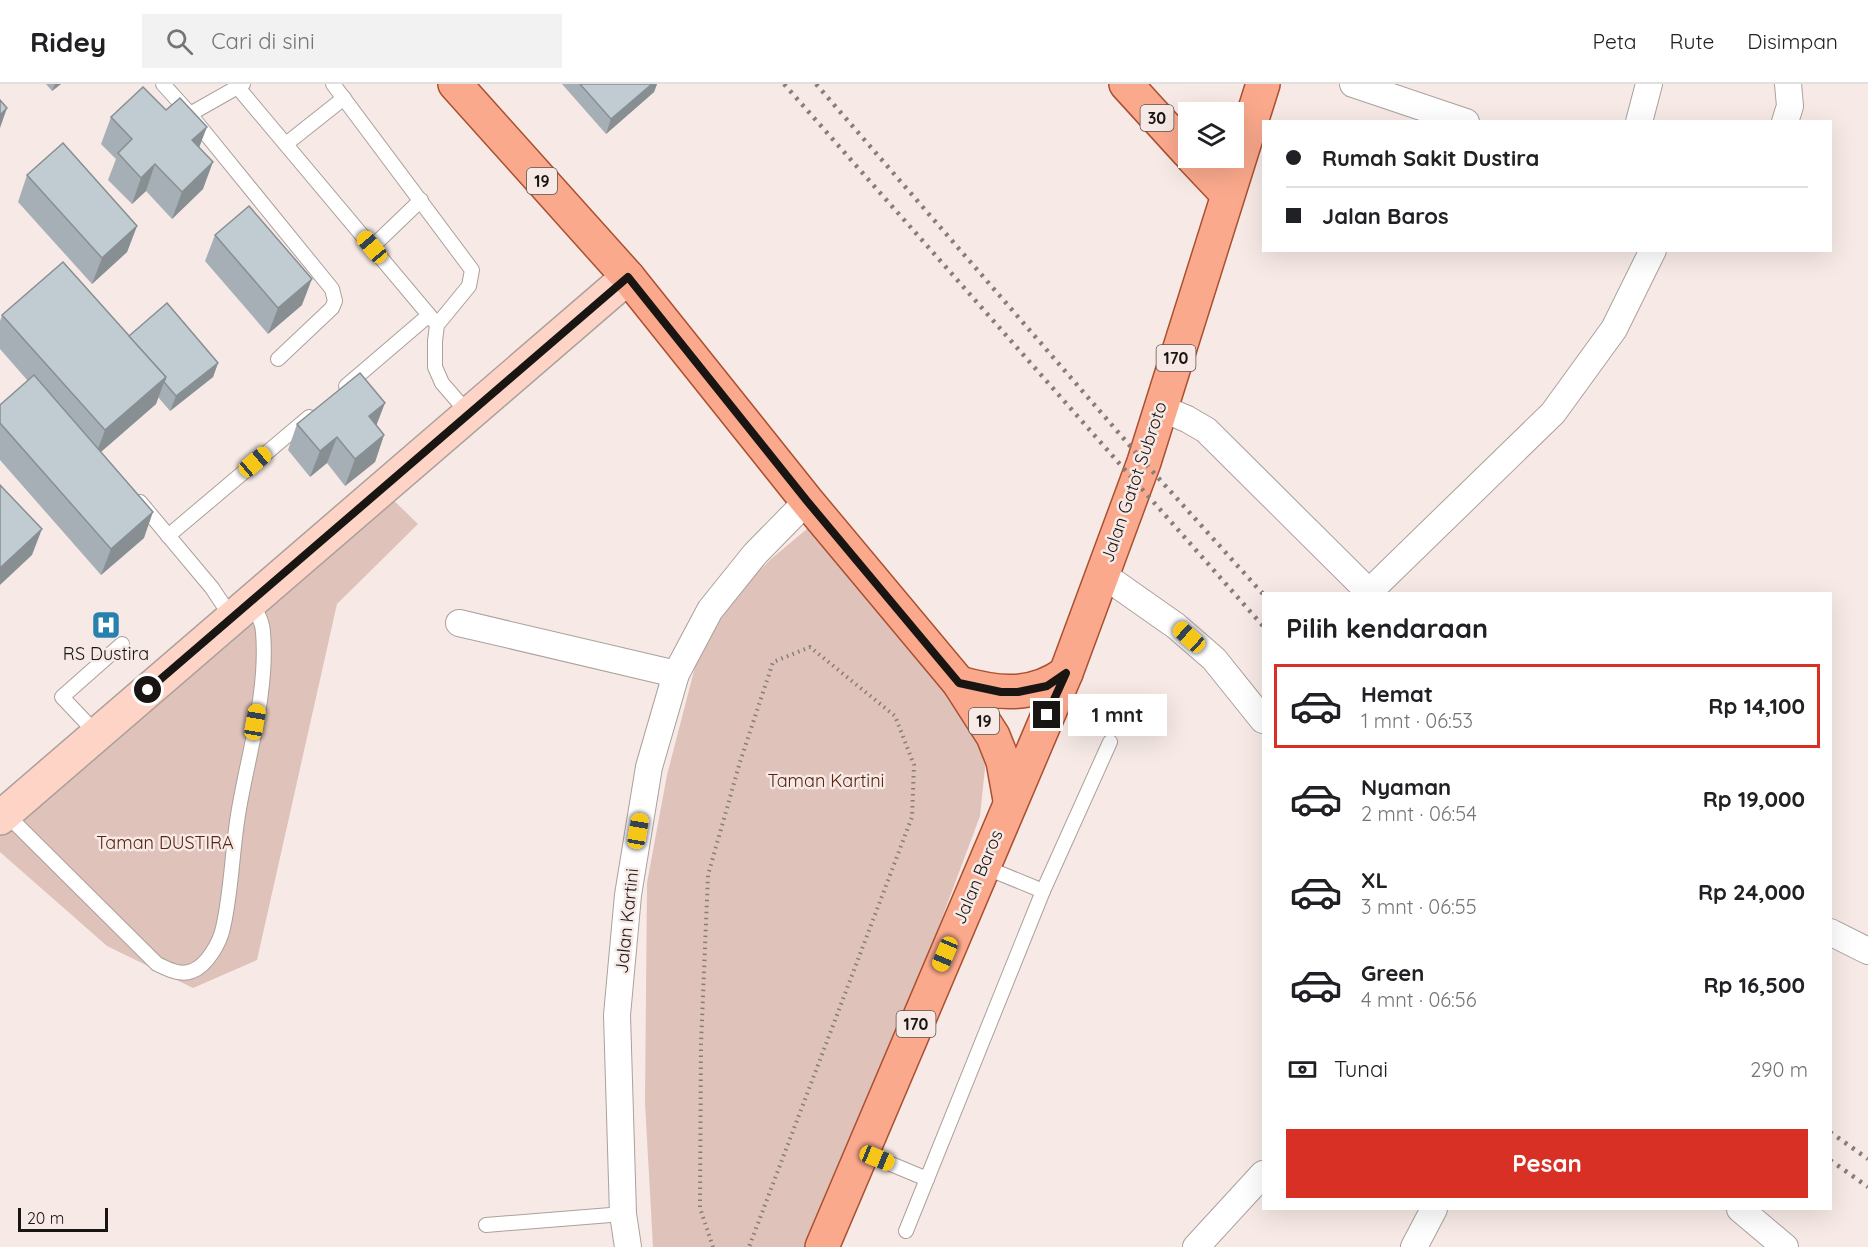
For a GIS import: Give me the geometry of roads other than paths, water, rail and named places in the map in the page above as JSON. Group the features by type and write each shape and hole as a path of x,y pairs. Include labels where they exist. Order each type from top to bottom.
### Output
{"main road":[{"name":"19","path":"455,84 628,277 807,501 959,683 993,736 1003,761 1010,800"},
{"name":"30","path":"1126,84 1178,141"},
{"name":"Jalan Gatot Subroto","path":"1066,673 1136,485 1263,84"},
{"path":"1202,168 1227,194"},
{"path":"3,816 628,277"},
{"name":"19","path":"959,683 1001,692 1018,692 1047,686 1066,673"},
{"name":"Jalan Baros","path":"822,1247 1010,800 1066,673"}],"street":[{"path":"1353,84 1460,120"},
{"path":"1640,120 1649,84"},
{"path":"1786,120 1790,106 1788,84"},
{"path":"1371,592 1553,413 1614,329 1652,252"},
{"path":"1161,408 1206,430 1369,592"},
{"name":"Jalan Kartini","path":"628,1247 623,1214 617,1015 627,896 649,767 676,674 710,610 754,554 807,501"},
{"path":"1102,574 1176,626 1214,659 1262,719"},
{"path":"459,623 676,674"},
{"path":"1832,933 1866,948"},
{"path":"1196,1247 1262,1175"},
{"path":"1414,1247 1433,1210"},
{"path":"1741,1210 1785,1247"}],"lane":[{"path":"163,84 332,289 335,300 332,308 278,359"},
{"path":"333,84 472,270 469,286 433,320 339,392"},
{"path":"190,114 239,85 433,320 435,367 446,389 468,413"},
{"path":"286,144 344,98"},
{"path":"372,247 421,200"},
{"path":"168,536 321,407"},
{"path":"3,816 157,964 178,973 192,971 202,964 214,950 223,929 238,811 263,677 263,631 259,615 241,611 212,588 134,495"},
{"path":"98,734 62,697 122,644"},
{"path":"906,1231 1043,891 1110,742"},
{"path":"982,866 1043,891"},
{"path":"862,1152 927,1179"},
{"path":"486,1225 623,1214"}],"railway":[{"path":"784,84 1262,625"},
{"path":"816,84 1144,462 1262,593"},
{"path":"1832,1133 1868,1159"},
{"path":"1832,1161 1868,1187"}],"place":[{"name":"RS Dustira","path":"106,625"}],"park label":[{"name":"Taman Kartini","path":"826,781"},
{"name":"Taman DUSTIRA","path":"165,843"}]}
